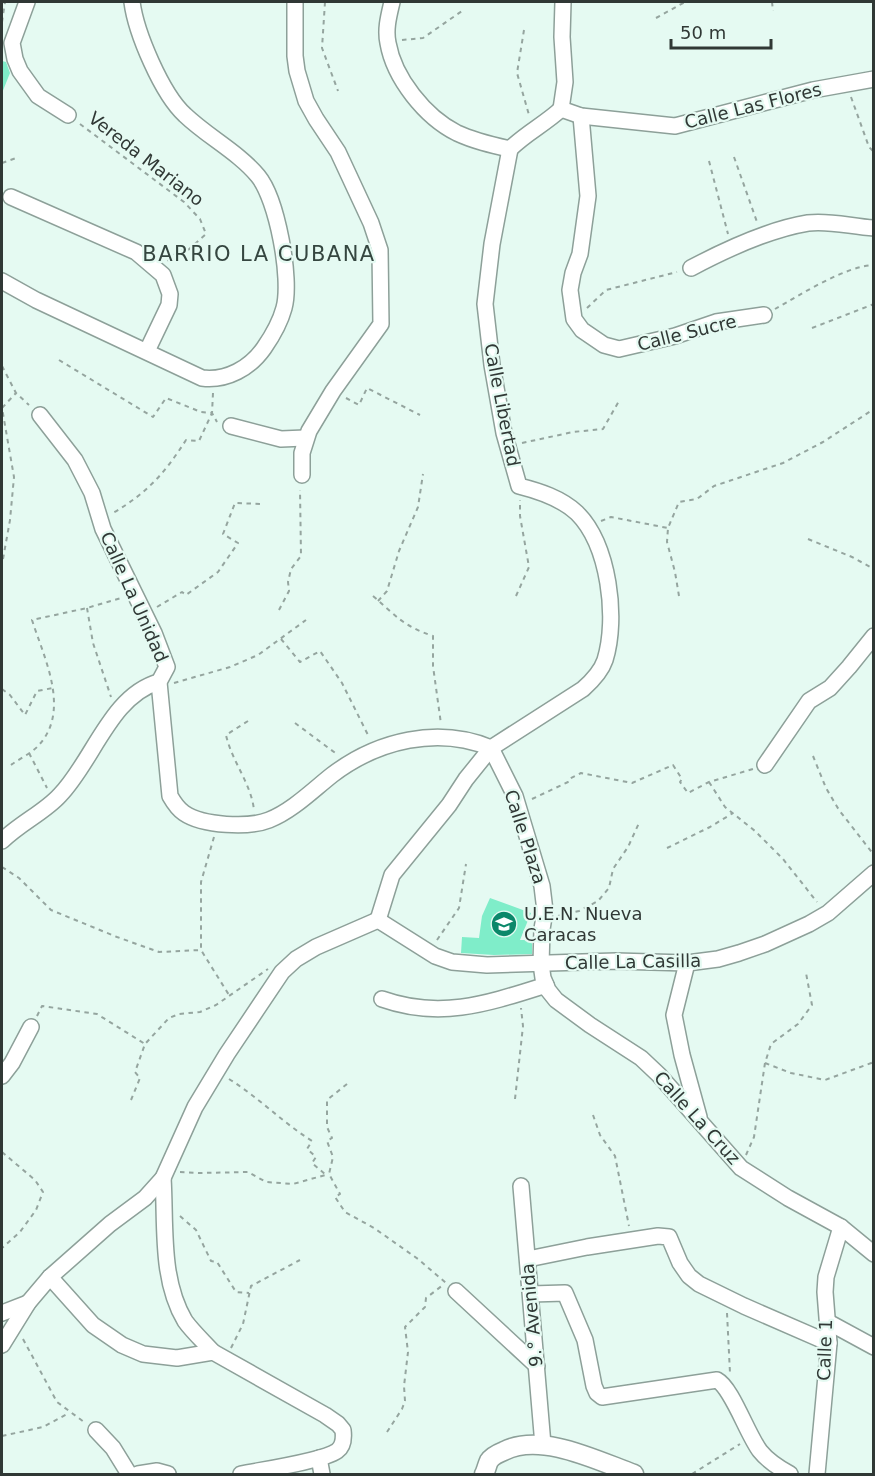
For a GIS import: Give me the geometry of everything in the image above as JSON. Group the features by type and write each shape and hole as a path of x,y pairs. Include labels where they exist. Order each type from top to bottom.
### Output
{"main road":[{"path":"484,1474 489,1462 496,1455 512,1447 543,1445 572,1452 634,1474"}],"street":[{"path":"27,2 7,42 20,71 38,96 68,115"},
{"path":"2,281 36,300 202,378 228,377 258,356 275,332 284,306 287,286 281,240 273,204 259,177 209,133 185,116 165,90 141,38 132,2"},
{"path":"295,2 295,56 306,101 338,152 371,223 380,250 381,324 333,391 305,438 302,475"},
{"path":"391,2 387,41 397,70 418,101 454,132 510,149 523,136 561,110 566,82 562,37 563,2"},
{"name":"Calle Las Flores","path":"561,110 580,116 675,126 813,90 873,79"},
{"path":"574,319 570,290 580,254 588,196 580,116"},
{"name":"Calle Libertad","path":"378,920 392,875 491,748 583,689 596,677 604,662 609,643 609,590 594,536 576,512 559,500 537,490 519,486 508,446 492,365 485,304 492,244 510,149"},
{"path":"10,197 136,252 159,270 170,294 169,305 147,351"},
{"path":"691,268 732,248 809,223 873,228"},
{"name":"Calle Sucre","path":"574,319 593,339 619,349 675,336 716,322 765,315"},
{"name":"Calle La Unidad","path":"40,415 75,460 92,493 101,521 168,667 159,685 170,796 175,805 185,814 199,820 218,822 254,824 271,819 287,810 348,763 376,750 425,737 444,736 474,741 491,748"},
{"path":"231,426 281,439 305,438"},
{"path":"765,765 809,701 830,688 849,668 873,636"},
{"path":"2,841 15,827 54,801 72,782 116,715 139,690 159,685"},
{"name":"Calle Plaza","path":"491,748 518,805 542,886 545,900 541,964"},
{"name":"Calle La Casilla","path":"378,920 427,951 452,962 487,965 616,961 687,963 718,959 756,947 809,924 825,914 873,873"},
{"path":"2,1345 27,1303 50,1277 110,1224 145,1198 164,1174 195,1107 282,972 291,963 316,947 378,920"},
{"path":"687,963 674,1015 682,1055 701,1122"},
{"name":"Calle La Cruz","path":"541,964 546,985 556,1000 642,1058 741,1168 788,1198 841,1227 873,1254"},
{"path":"382,999 410,1007 440,1009 474,1005 546,985"},
{"path":"2,1076 12,1063 31,1027"},
{"path":"164,1174 166,1257 179,1310 187,1324 220,1356 338,1424 343,1430 342,1445 337,1451 319,1458 241,1474"},
{"name":"9.° Avenida","path":"521,1186 543,1445"},
{"name":"Calle 1","path":"817,1474 829,1343 826,1277 841,1227"},
{"path":"528,1259 587,1247 658,1236 669,1237 680,1263 689,1276 699,1284 829,1343"},
{"path":"50,1277 93,1325 122,1345 143,1354 177,1358 220,1356"},
{"path":"451,1287 537,1366"},
{"path":"531,1294 565,1293 585,1340 594,1386 602,1397 717,1380 726,1387 762,1454 790,1474"},
{"path":"2,1302 27,1303"},
{"path":"2,1313 27,1303"},
{"path":"828,1322 873,1347"},
{"path":"96,1430 112,1448 129,1474"},
{"path":"319,1458 322,1474"},
{"path":"138,1474 157,1471 168,1474"}],"path":[{"path":"2,22 5,2"},
{"path":"325,2 322,48 338,91"},
{"path":"656,18 685,2"},
{"path":"772,2 773,11"},
{"path":"387,41 423,38 462,11"},
{"path":"524,30 518,73 533,130"},
{"path":"846,83 869,147 873,152"},
{"name":"Vereda Mariano","path":"68,115 184,202 200,219 206,234 187,251 181,248 159,270"},
{"path":"2,163 19,157"},
{"path":"734,157 762,237"},
{"path":"709,161 732,248"},
{"path":"765,315 820,284 863,266 873,266"},
{"path":"574,319 606,290 691,268"},
{"path":"812,328 873,304"},
{"path":"59,360 153,417 166,398 201,412 212,413"},
{"path":"2,366 16,393 40,415"},
{"path":"101,521 130,503 154,484 173,461 186,440 199,441 212,413 213,379"},
{"path":"333,391 359,405 367,388 420,415"},
{"path":"3,559 14,477 2,408 16,393"},
{"path":"508,446 573,432 603,429 619,401"},
{"path":"679,596 667,542 668,528 679,502 697,499 714,486 783,463 823,442 873,409"},
{"path":"212,413 216,422 231,426"},
{"path":"378,601 387,591 399,552 418,507 423,474"},
{"path":"279,610 289,591 288,582 291,569 300,556 299,496 302,475"},
{"path":"516,597 529,567 520,516 519,486"},
{"path":"145,615 182,592 186,595 218,572 238,543 223,534 235,503 262,504"},
{"path":"588,527 611,517 668,528"},
{"path":"808,539 852,557 873,569"},
{"path":"10,765 29,753 50,729 55,698 32,620 87,608 134,594"},
{"path":"373,596 391,614 415,630 433,636 433,666 438,715 444,736"},
{"path":"87,608 93,643 116,715"},
{"path":"159,685 230,667 258,655 306,620"},
{"path":"281,639 300,662 320,651 342,683 376,750"},
{"path":"2,689 10,695 25,715 37,691 52,688"},
{"path":"248,721 226,735 239,772 250,787 254,824"},
{"path":"295,723 348,763"},
{"path":"29,753 54,801"},
{"path":"813,756 826,788 839,810 873,855"},
{"path":"518,805 568,782 569,779 581,773 632,783 673,765 682,779 680,782 688,793 709,782 765,765"},
{"path":"709,782 725,807 783,859 825,914"},
{"path":"667,848 733,813"},
{"path":"218,822 201,882 201,950 229,996"},
{"path":"543,919 579,911 598,902 609,888 613,869 628,847 639,823"},
{"path":"427,951 442,935 459,908 466,864"},
{"path":"2,867 19,878 51,910 98,930 159,952 201,950"},
{"path":"131,1100 140,1078 135,1072 145,1044 169,1018 216,1005 264,970 291,963"},
{"path":"741,1168 754,1137 765,1063 771,1044 798,1024 812,1005 806,973"},
{"path":"515,1099 523,1026 519,993"},
{"path":"31,1027 42,1006 53,1007 97,1014 145,1044"},
{"path":"765,1063 791,1073 825,1080 873,1062"},
{"path":"216,1072 245,1089 292,1128 312,1141 307,1149 316,1157 312,1163 328,1174 340,1194 335,1197 345,1212 383,1234 451,1287 426,1298 425,1307 405,1327 408,1352 404,1386 405,1401 387,1432"},
{"path":"328,1174 333,1157 327,1141 332,1138 327,1127 327,1100 347,1084"},
{"path":"593,1115 600,1134 615,1156 632,1241"},
{"path":"2,1152 35,1180 44,1192 36,1210 20,1232 2,1247"},
{"path":"164,1174 248,1172 266,1182 293,1184 328,1174"},
{"path":"165,1209 173,1210 196,1230 211,1262 217,1262 236,1292 249,1293"},
{"path":"220,1356 243,1324 250,1286 300,1260"},
{"path":"726,1297 730,1374 726,1387"},
{"path":"15,1324 49,1391 57,1402 96,1430"},
{"path":"2,1436 43,1426 70,1413"},
{"path":"692,1474 751,1437"}],"building":[{"path":"2,61 6,62 10,73 2,93"},
{"name":"U.E.N. Nueva Caracas","path":"490,898 531,913 520,940 532,940 532,954 461,953 462,937 479,938 482,916"}],"place":[{"name":"U.E.N. Nueva Caracas","path":"504,924"}],"district":[{"name":"BARRIO LA CUBANA","path":"259,254"}]}
